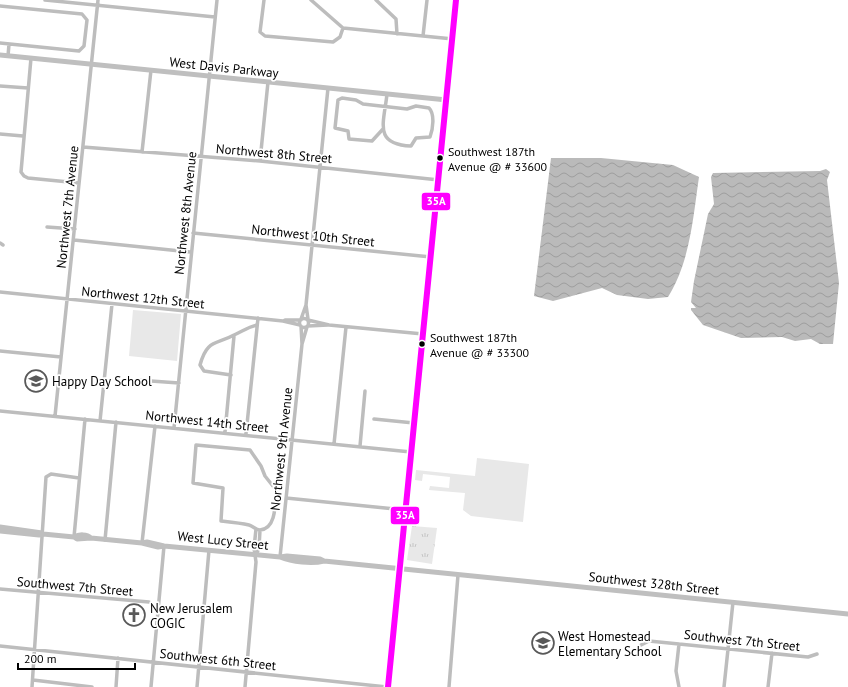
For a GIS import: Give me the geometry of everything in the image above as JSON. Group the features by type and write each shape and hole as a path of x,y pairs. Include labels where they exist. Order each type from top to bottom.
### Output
{"street":[{"path":"0,44 81,51 84,46 87,18 82,14 1,6 2,0"},
{"path":"45,0 215,17"},
{"name":"Northwest 7th Avenue","path":"55,416 98,0"},
{"name":"Northwest 8th Avenue","path":"174,428 190,252 217,0"},
{"path":"264,0 260,32 265,36 333,42 338,40 343,28"},
{"path":"311,0 343,28 453,39"},
{"path":"376,0 396,19 397,34"},
{"path":"423,36 427,0"},
{"path":"387,687 456,0"},
{"path":"74,13 75,3"},
{"path":"8,56 9,44"},
{"name":"West Davis Parkway","path":"0,55 446,100"},
{"path":"31,58 20,167 22,174 29,178 80,183"},
{"path":"142,152 150,70"},
{"path":"260,161 268,82"},
{"path":"0,86 28,88"},
{"path":"328,88 306,305 308,320 329,325 423,334"},
{"path":"383,129 372,141 349,139 348,131 335,128 338,103 342,98 356,100 363,104 385,106 407,109 416,106 429,108 432,111 433,118 430,137 416,138 411,146 393,144 387,139 383,129 385,106 387,94"},
{"path":"0,134 23,136"},
{"name":"Northwest 8th Street","path":"83,147 260,161 439,180"},
{"path":"47,227 75,229"},
{"name":"Northwest 10th Street","path":"193,233 431,257"},
{"path":"74,240 190,252"},
{"name":"Northwest 12th Street","path":"0,292 258,318 307,326"},
{"path":"100,421 112,304"},
{"path":"301,319 306,305"},
{"path":"246,434 258,318"},
{"name":"Northwest 12th Street","path":"283,321 301,319 308,320"},
{"name":"Northwest 9th Avenue","path":"280,557 302,344 301,319"},
{"name":"Northwest 9th Avenue","path":"302,344 308,320"},
{"path":"231,375 204,371 200,365 202,357 209,347 217,341 234,336 248,327 257,325"},
{"path":"307,326 329,325"},
{"path":"334,444 346,327"},
{"path":"225,432 234,336"},
{"path":"0,351 61,357"},
{"path":"137,380 179,383"},
{"path":"360,446 365,391"},
{"name":"Northwest 14th Street","path":"0,411 246,434 411,452"},
{"path":"74,537 85,419"},
{"path":"374,419 414,422"},
{"path":"105,540 116,422"},
{"path":"142,544 154,426"},
{"path":"196,445 250,450 261,466 265,476 276,490 272,523 260,530 251,525 221,521 223,488 193,483 196,445"},
{"path":"32,687 43,534 45,481 47,475 80,478"},
{"path":"286,498 405,510"},
{"path":"0,527 40,532 43,534"},
{"path":"256,529 254,548 256,555"},
{"path":"245,687 256,555 259,548 260,530"},
{"path":"0,531 39,535 43,534"},
{"name":"West Lucy Street","path":"43,534 74,537 77,539 91,538 158,547 164,546 280,557 286,560 318,563 324,561 399,569"},
{"path":"150,687 164,546"},
{"path":"197,687 210,550"},
{"name":"Southwest 328th Street","path":"399,569 848,614"},
{"path":"449,687 458,574"},
{"name":"Southwest 7th Street","path":"0,589 149,602"},
{"path":"724,687 733,602"},
{"name":"Southwest 7th Street","path":"641,645 649,641 808,657 817,654"},
{"path":"679,644 676,671 679,687"},
{"name":"Southwest 6th Street","path":"0,646 153,661 387,687"},
{"path":"768,687 772,653"},
{"path":"116,687 118,658"},
{"path":"33,680 92,687"}],"green space":[{"path":"133,310 181,314 177,361 129,356"},
{"path":"477,458 529,464 523,522 471,516 463,510 465,493 429,490 430,486 449,488 450,477 423,474 422,481 415,480 416,470 475,476"},
{"path":"412,526 437,528 432,564 407,560"}],"water":[{"path":"551,158 601,158 673,165 699,177 690,239 681,269 668,297 648,299 617,295 602,288 553,301 534,296"},
{"path":"826,169 830,172 827,180 839,283 833,344 820,344 811,339 795,341 782,337 741,338 703,325 691,310 691,308 696,308 691,302 708,214 714,204 711,177 713,173 820,171"}],"transit line":[{"name":"35A","path":"388,687 456,0"}],"place":[{"name":"Southwest 187th Avenue @ # 33600","path":"440,158"},
{"name":"Southwest 187th Avenue @ # 33300","path":"422,344"},
{"name":"Happy Day School","path":"36,381"},
{"name":"New Jerusalem COGIC","path":"134,615"},
{"name":"West Homestead Elementary School","path":"543,643"}]}
